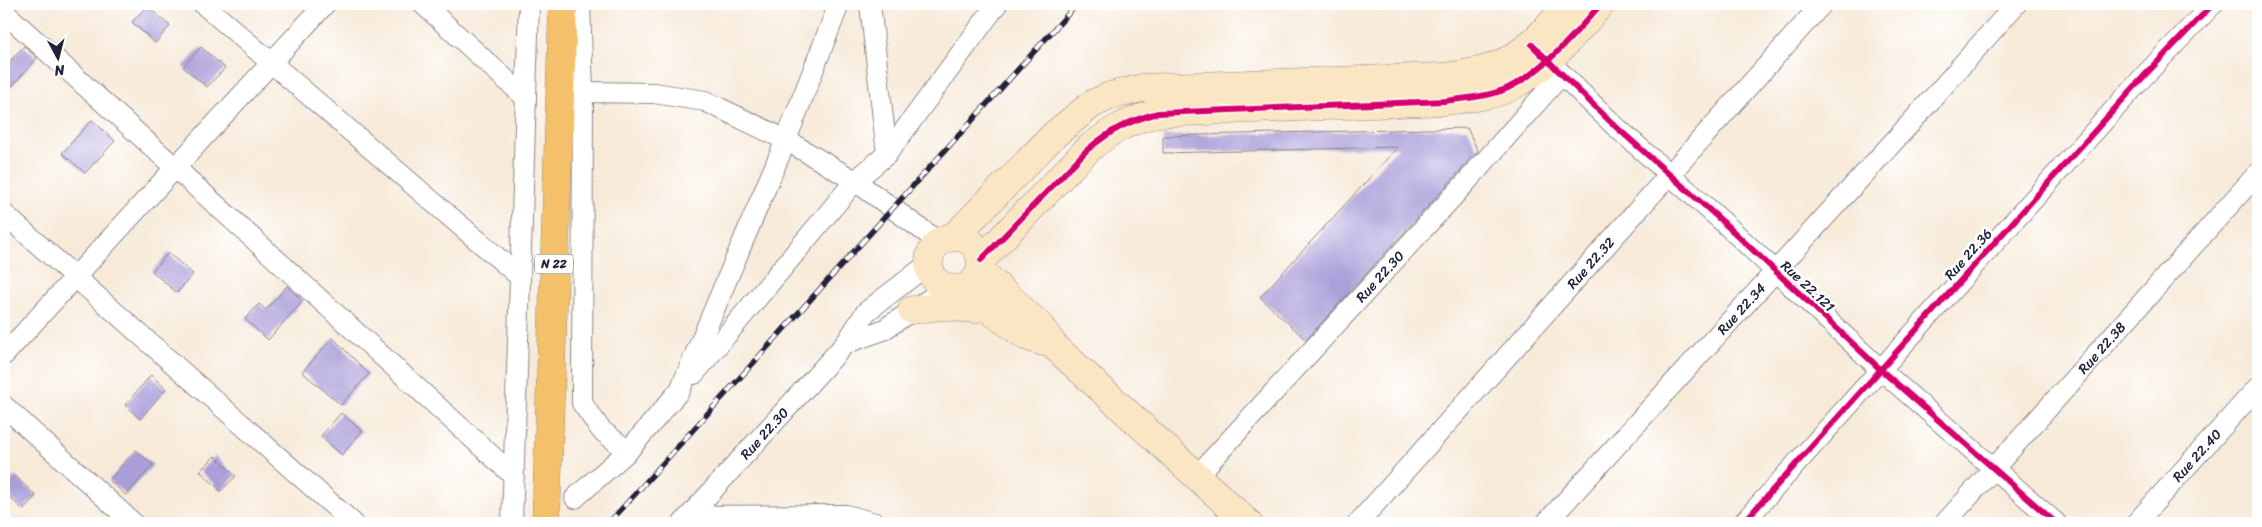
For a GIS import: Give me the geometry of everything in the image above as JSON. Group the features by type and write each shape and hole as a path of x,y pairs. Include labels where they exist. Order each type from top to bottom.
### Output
{"main road":[{"name":"N 22","path":"531,523 545,4"},
{"name":"N 22","path":"546,523 563,4"}],"street":[{"path":"203,4 520,277"},
{"path":"4,355 324,4"},
{"path":"423,4 526,98"},
{"path":"512,523 529,4"},
{"path":"580,4 582,92 582,403 601,430 628,451"},
{"path":"680,390 786,140 839,4"},
{"path":"870,4 887,154"},
{"path":"575,498 628,451 855,181 887,154 996,4"},
{"name":"Rue 22.30","path":"1548,60 1570,4"},
{"name":"Rue 22.30","path":"1196,477 1453,197 1548,60 1601,4"},
{"name":"Rue 22.32","path":"1358,523 1822,4"},
{"name":"Rue 22.34","path":"1546,523 1774,271 1916,118 2016,4"},
{"name":"Rue 22.36","path":"1743,523 2145,75 2213,4"},
{"path":"4,12 514,476"},
{"path":"1248,523 1054,346 1039,325 967,277 933,279 940,247 1054,135 1092,104 1110,96 1142,88 1466,75 1498,66 1548,60"},
{"path":"846,343 883,330 967,277 1087,150 1106,135 1129,121 1158,113 1469,98 1509,87 1548,60"},
{"name":"Rue 22.121","path":"1548,60 1881,370 2056,523"},
{"path":"582,92 654,93 705,101 786,140 855,181 940,247"},
{"name":"Rue 22.38","path":"1945,523 2258,173"},
{"path":"4,214 353,523"},
{"path":"940,247 962,238 975,246 967,277"},
{"name":"Rue 22.30","path":"687,519 846,343 866,312 940,247"},
{"path":"967,277 992,310 1025,336 1054,346"},
{"path":"912,310 941,306 992,310"},
{"name":"Rue 22.40","path":"2136,523 2258,387"},
{"path":"4,406 133,523"},
{"path":"687,519 846,515 875,523"}],"building":[{"path":"147,6 170,26 155,43 132,22"},
{"path":"24,46 37,58 4,95 4,68"},
{"path":"201,47 225,68 207,87 183,67"},
{"path":"92,120 115,141 85,173 62,153"},
{"path":"1467,128 1478,151 1306,340 1260,297 1398,147 1163,153 1163,136"},
{"path":"168,253 193,274 177,293 152,271"},
{"path":"287,286 303,301 268,340 245,319 259,304 266,310"},
{"path":"333,338 369,374 341,405 302,372"},
{"path":"151,375 166,389 140,419 125,405"},
{"path":"341,413 362,431 342,455 321,436"},
{"path":"136,450 153,465 126,495 109,480"},
{"path":"215,456 236,476 221,491 200,471"},
{"path":"15,476 36,496 23,510 4,491 4,487"}],"railway":[{"path":"609,523 1077,4"}],"cycle path":[{"path":"981,260 1087,150 1112,132 1138,119 1158,113 1445,101 1477,97 1508,88 1535,71 1570,39 1601,4"},
{"path":"1743,523 2145,75 2213,4"},
{"path":"1532,45 1615,126 1723,222 1881,370 2056,523"}]}
